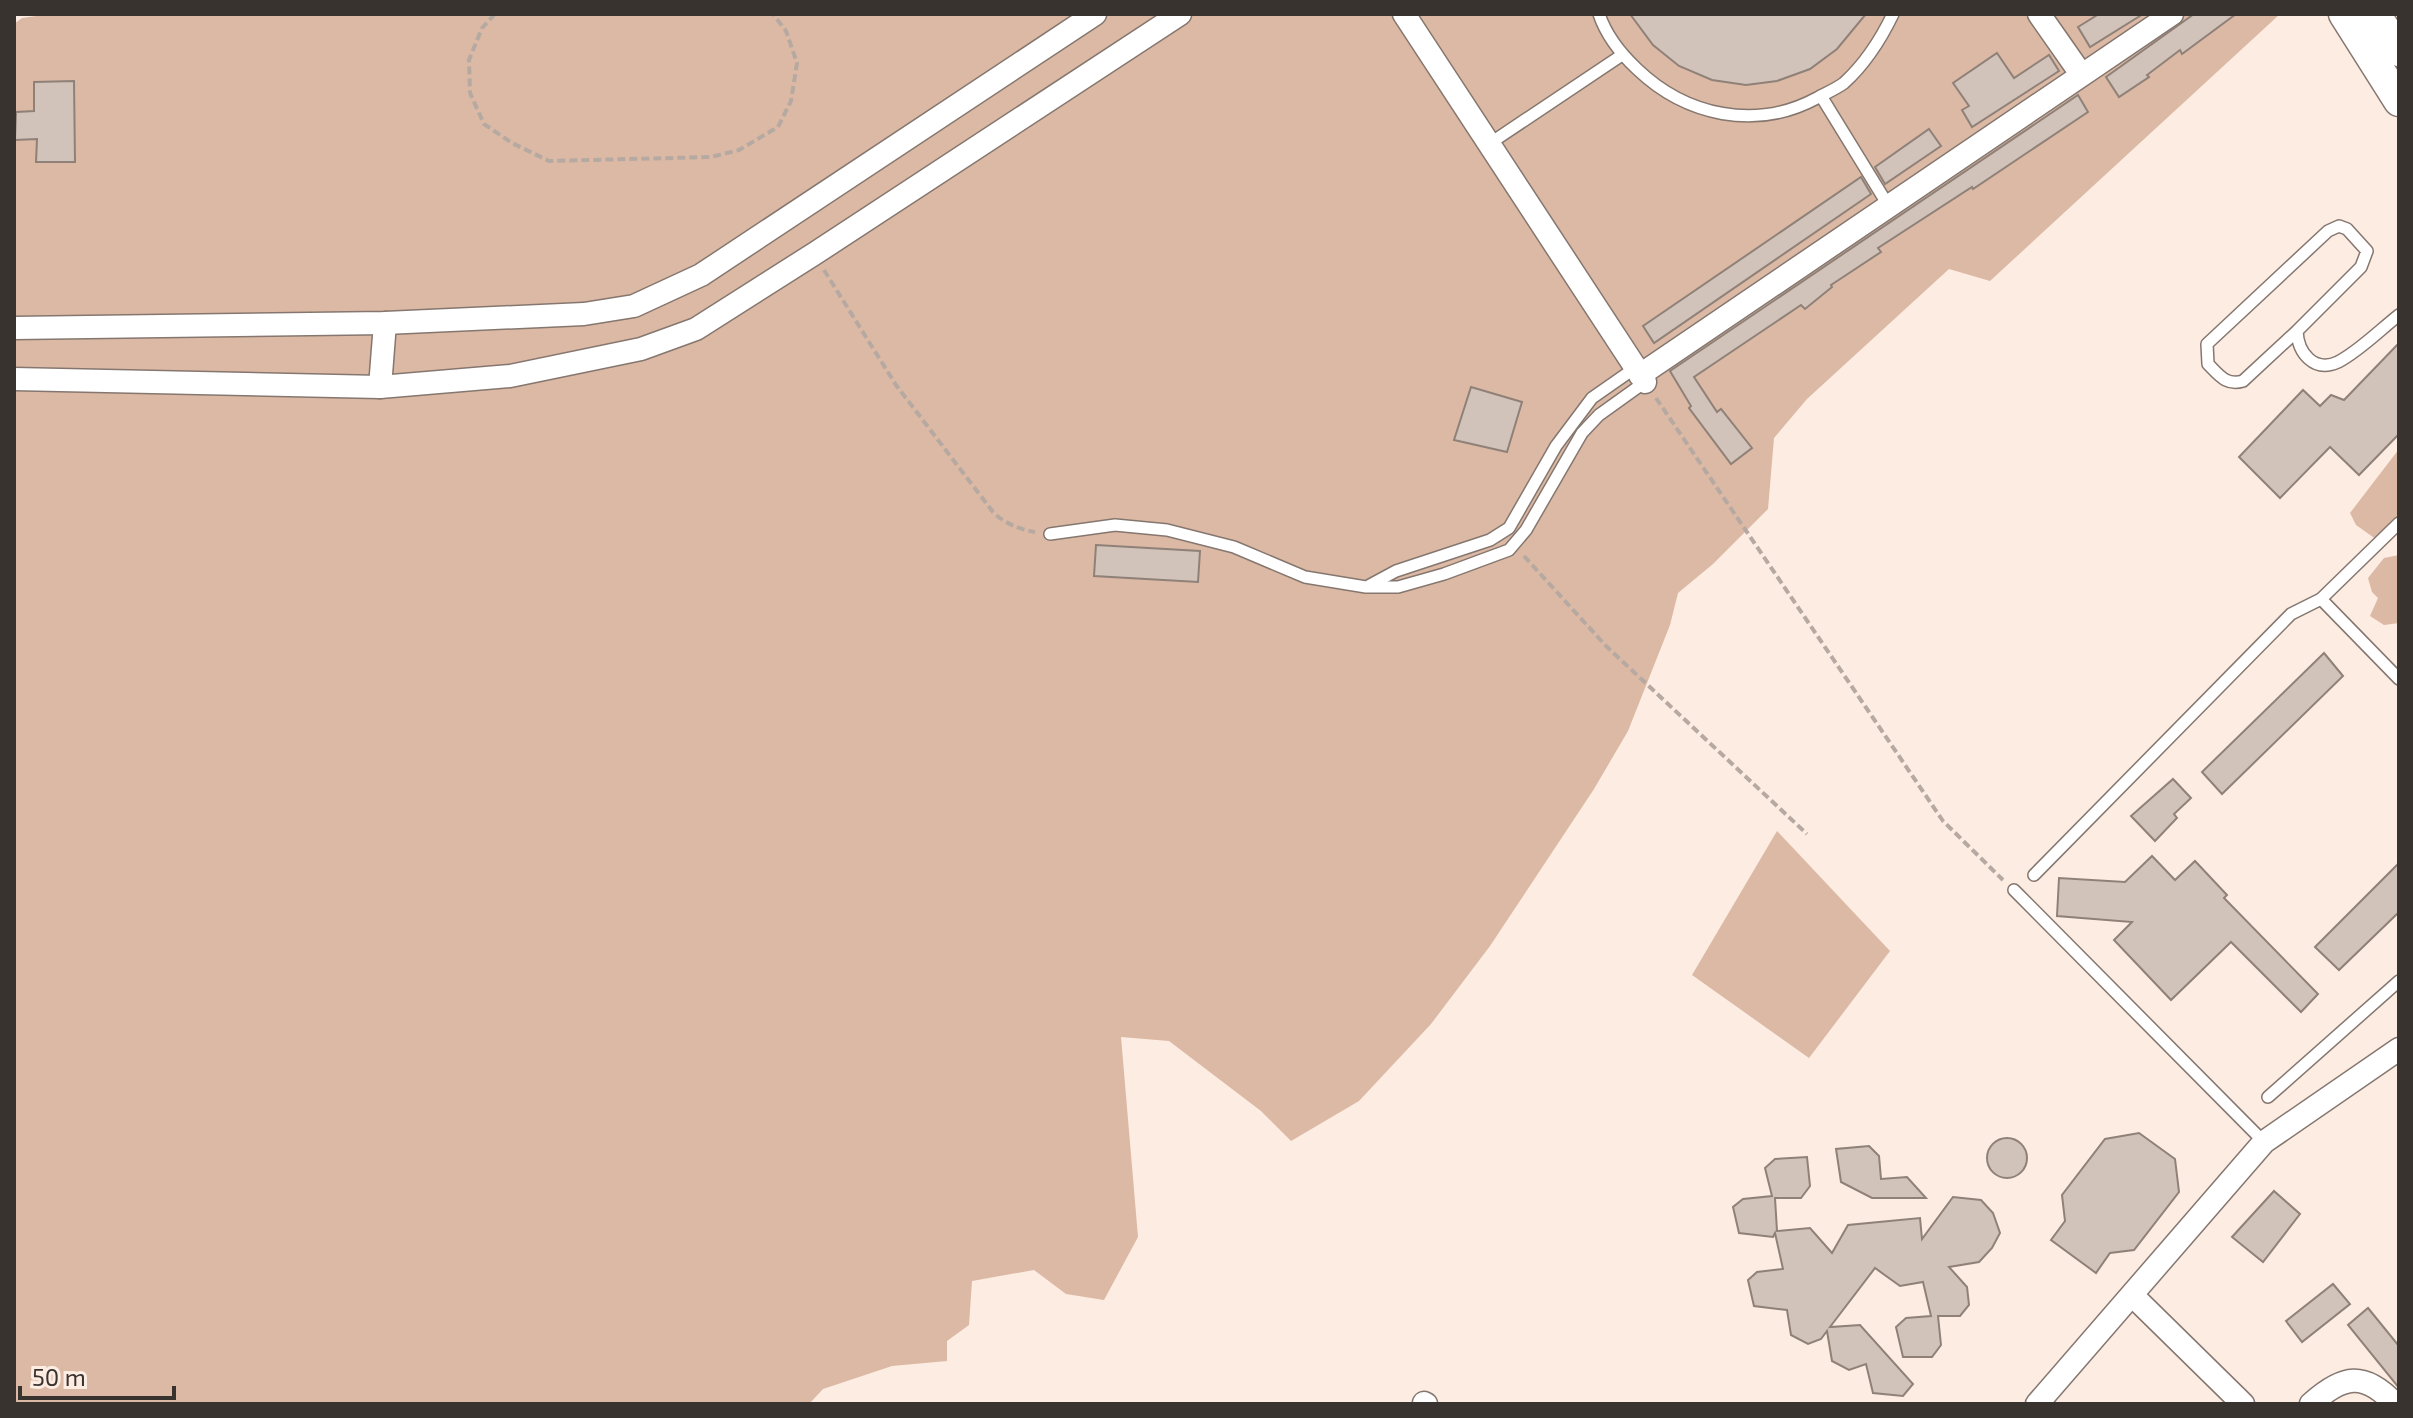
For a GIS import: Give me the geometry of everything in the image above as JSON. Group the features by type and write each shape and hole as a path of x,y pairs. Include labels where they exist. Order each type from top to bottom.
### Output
{"main road":[{"path":"2344,14 2393,52"},
{"path":"2375,14 2393,52 2399,101"}],"street":[{"path":"14,328 385,323 584,314 634,306 701,275 1095,14"},
{"path":"14,379 380,387 510,376 641,349 696,329 1180,14"},
{"path":"1404,14 1640,375 2172,14"},
{"path":"2039,14 2081,74"},
{"path":"380,387 385,323"},
{"path":"2037,1404 2264,1142 2399,1049"},
{"path":"2133,1296 2243,1404"},
{"path":"2311,1404 2337,1383 2355,1379 2375,1386 2395,1404"}],"lane":[{"path":"1599,14 1622,55 1658,89 1702,110 1751,117 1799,108 1842,85 1876,49 1893,14"},
{"path":"1489,144 1622,55"},
{"path":"1821,96 1888,205"},
{"path":"2297,331 2243,381 2234,384 2225,381 2208,364 2207,344 2328,231 2339,226 2347,229 2367,251 2366,260 2297,331 2297,345 2304,358 2319,365 2337,362 2399,315"},
{"path":"1050,534 1115,525 1167,530 1234,547 1305,577 1366,587 1398,587 1509,550 1582,433 1640,375"},
{"path":"1366,587 1396,571 1490,540 1509,528 1556,446 1592,398 1640,375"},
{"path":"2034,875 2291,614 2321,599 2399,523"},
{"path":"2321,599 2399,679"},
{"path":"2014,890 2264,1142"},
{"path":"2268,1097 2399,981"}],"path":[{"path":"495,14 482,28 469,60 470,93 484,124 512,143 549,161 711,157 739,150 778,127 791,101 797,63 786,31 773,14"},
{"path":"814,254 896,385 993,512 1020,529 1050,534"},
{"path":"1640,375 1943,821 2014,890"},
{"path":"1514,545 1606,646 1807,834"}],"shaded area":[{"path":"51,14 2280,14 1990,281 1949,269 1807,399 1774,438 1768,509 1713,564 1678,593 1670,625 1628,731 1594,789 1490,946 1431,1024 1359,1101 1291,1141 1261,1111 1169,1041 1121,1037 1138,1237 1104,1300 1066,1294 1034,1270 972,1281 969,1325 947,1341 947,1361 892,1366 823,1389 809,1404 14,1404 14,24 22,18"},
{"path":"2399,449 2399,523 2380,542 2356,525 2350,513"},
{"path":"2399,555 2399,623 2384,625 2370,616 2378,598 2372,592 2368,578 2384,558"},
{"path":"1777,831 1890,951 1809,1058 1692,975"}],"building":[{"path":"1630,14 1866,14 1837,49 1810,69 1777,81 1746,85 1712,80 1679,66 1653,45"},
{"path":"2099,14 2143,14 2090,47 2078,27"},
{"path":"2194,14 2236,14 2182,54 2180,50 2147,75 2149,77 2119,97 2106,77"},
{"path":"1997,53 2014,78 2049,55 2059,71 1972,127 1962,110 1969,106 1953,83"},
{"path":"74,81 75,162 36,162 37,139 15,140 16,112 34,111 34,82"},
{"path":"2078,95 2088,112 1878,248 1881,252 1831,285 1805,309 1801,305 1694,377 1717,412 1721,409 1752,448 1731,464 1689,408 1691,406 1670,371"},
{"path":"1929,129 1941,146 1885,184 1875,167"},
{"path":"1861,177 1871,194 1654,343 1643,326"},
{"path":"2399,343 2399,434 2359,475 2330,447 2280,498 2239,457 2303,390 2320,406 2331,395 2344,400"},
{"path":"1471,387 1522,402 1507,452 1454,440"},
{"path":"1096,545 1200,551 1198,582 1094,576"},
{"path":"2324,653 2343,676 2222,794 2202,772"},
{"path":"2173,779 2191,798 2174,814 2177,818 2155,841 2131,816"},
{"path":"2152,856 2175,880 2195,861 2227,895 2224,898 2318,994 2301,1012 2231,942 2171,1000 2114,940 2132,922 2057,916 2059,878 2125,882"},
{"path":"2399,863 2399,912 2339,970 2315,947"},
{"path":"2139,1133 2175,1159 2179,1192 2134,1250 2110,1253 2096,1273 2051,1240 2065,1221 2062,1195 2105,1139"},
{"path":"2007,1138 2021,1144 2027,1158 2021,1172 2007,1178 1993,1172 1987,1158 1993,1144"},
{"path":"1869,1146 1879,1156 1881,1179 1907,1177 1926,1198 1872,1198 1841,1182 1836,1149"},
{"path":"1807,1157 1810,1186 1801,1198 1775,1198 1777,1231 1810,1228 1832,1253 1848,1225 1920,1218 1922,1239 1953,1197 1981,1200 1993,1213 2000,1233 1992,1248 1979,1262 1949,1267 1967,1287 1969,1305 1960,1316 1938,1316 1941,1345 1932,1357 1903,1357 1896,1327 1906,1318 1931,1316 1923,1282 1900,1286 1875,1268 1830,1327 1860,1325 1913,1384 1903,1396 1873,1393 1866,1364 1849,1370 1832,1361 1827,1331 1821,1339 1808,1344 1791,1335 1787,1310 1754,1306 1748,1280 1757,1272 1783,1269 1775,1233 1773,1237 1739,1233 1733,1207 1743,1199 1772,1196 1765,1168 1775,1159"},
{"path":"2274,1191 2300,1214 2263,1262 2232,1237"},
{"path":"2333,1284 2350,1304 2302,1342 2286,1321"},
{"path":"2368,1308 2399,1346 2399,1388 2348,1325"}]}
